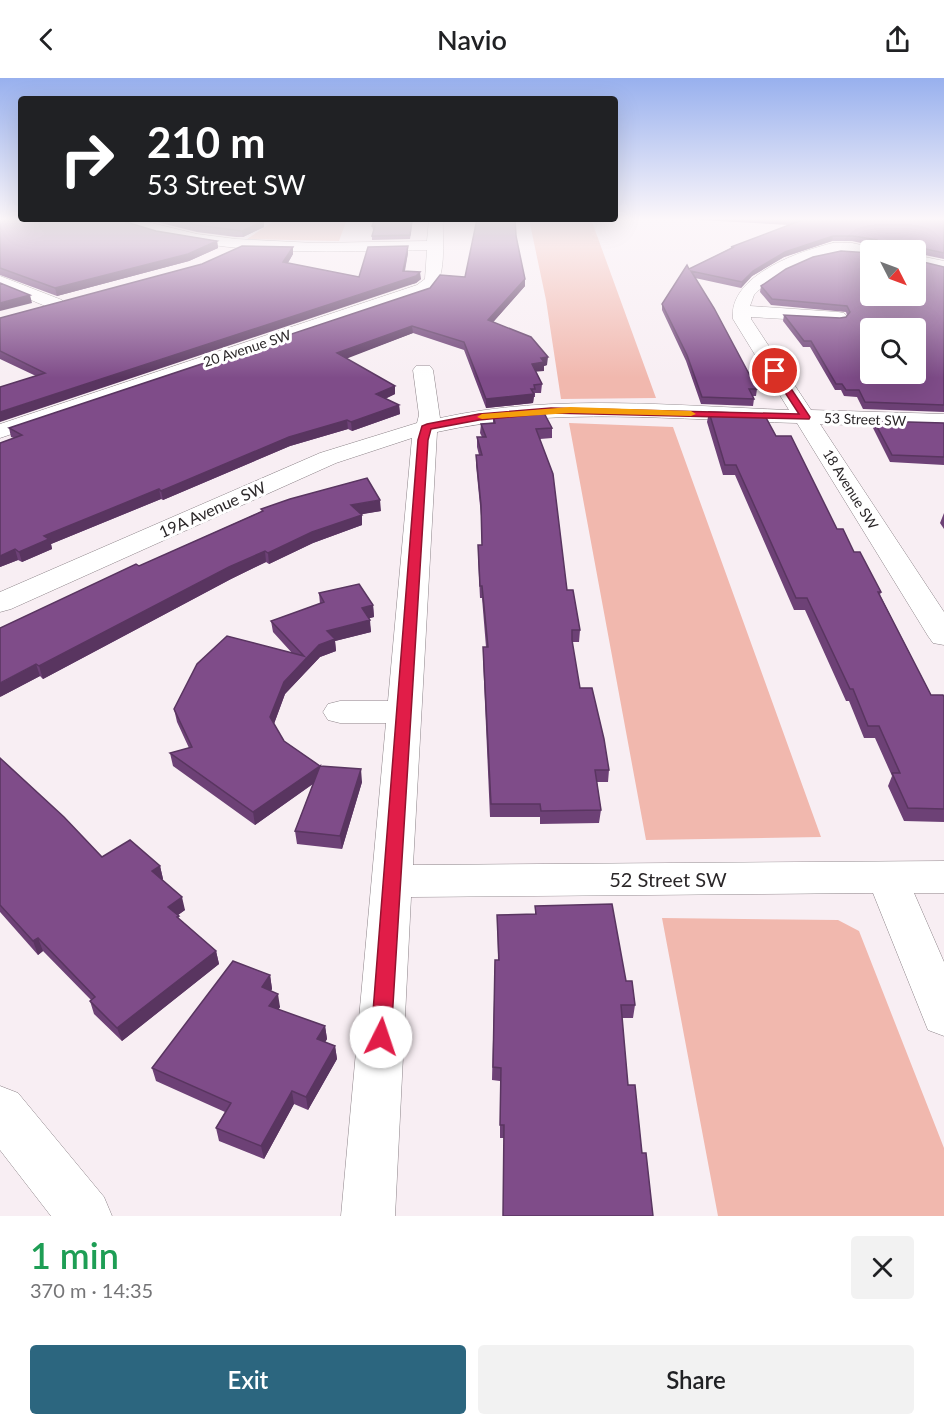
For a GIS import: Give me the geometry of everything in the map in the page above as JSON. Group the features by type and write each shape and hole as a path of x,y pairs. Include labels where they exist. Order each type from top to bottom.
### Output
{"street":[{"name":"20 Avenue SW","path":"0,431 423,289 432,282 433,272"},
{"path":"777,272 759,281 746,293 741,311 838,317"},
{"path":"0,281 63,303 34,310"},
{"name":"18 Avenue SW","path":"741,311 746,327 806,417 944,636"},
{"path":"368,1216 423,440 430,415 423,370"},
{"name":"53 Street SW","path":"427,426 479,417 551,411 944,421"},
{"name":"19A Avenue SW","path":"0,603 328,458 372,441 427,426"},
{"path":"914,591 944,590"},
{"path":"340,712 402,712"},
{"path":"887,877 944,1016"},
{"name":"52 Street SW","path":"392,880 944,877"},
{"path":"0,1110 85,1216"}],"shaded area":[{"path":"540,272 610,272 656,398 561,399"},
{"path":"569,423 673,427 821,837 646,840"},
{"path":"662,918 838,920 859,931 944,1148 944,1216 718,1216"}],"building":[{"path":"11,272 117,272 55,288"},
{"path":"172,272 334,272 359,277 360,272 420,272 416,276 0,412 0,387 45,373 0,351 0,318"},
{"path":"466,272 524,272 525,279 488,320 531,337 548,357 541,358 544,362 532,364 542,384 534,385 535,389 531,389 534,394 486,399 464,342 412,326 337,353 395,386 376,394 399,405 351,422 347,420 289,437 161,491 159,489 44,536 49,539 19,552 15,549 0,556 0,443 22,435 9,428 430,288 440,275 465,277"},
{"path":"682,272 692,272 714,308 757,389 749,389 754,399 702,397 687,355 662,304"},
{"path":"696,272 752,272 742,282"},
{"path":"781,272 860,272 860,306 926,306 926,272 944,272 944,405 865,402 859,390 846,390 842,384 836,384 811,341 804,341 784,315 840,318 846,317 850,312 847,306 772,299 761,286"},
{"path":"0,283 30,295 0,303"},
{"path":"543,411 552,428 536,429 553,474 567,590 573,590 580,630 572,630 572,640 580,688 592,688 609,770 595,770 601,810 541,811 540,804 491,804 483,647 488,647 482,586 480,586 478,545 482,545 476,455 482,455 477,437 486,437 481,424 495,423 493,415"},
{"path":"709,412 764,414 776,436 791,436 837,529 843,529 854,552 860,552 931,695 943,695 944,697 944,809 908,808 892,773 900,773 879,726 868,726 853,689 850,689 807,598 796,598 736,465 725,465"},
{"path":"874,421 944,423 944,457 892,455"},
{"path":"367,478 380,500 351,505 362,515 312,532 268,553 265,551 229,567 39,666 36,664 0,683 0,628 136,564 139,566 263,511 261,509"},
{"path":"359,584 373,605 362,608 370,620 327,631 335,639 319,645 284,682 270,717 284,741 320,766 253,812 170,753 192,747 174,709 197,664 227,636 304,656 271,621 324,602 319,593"},
{"path":"0,758 64,817 102,857 130,840 160,866 152,871 182,897 168,907 216,951 117,1028 90,1001 95,997 38,938 33,941 0,905"},
{"path":"320,766 361,769 340,836 295,831"},
{"path":"612,904 626,981 632,981 635,1005 621,1005 628,1085 635,1085 642,1153 646,1153 653,1216 503,1216 504,1125 500,1125 501,1068 493,1067 495,960 499,960 497,915 536,914 535,906"},
{"path":"233,961 270,975 262,987 278,994 269,1006 325,1026 317,1039 335,1046 306,1097 292,1091 261,1146 216,1128 231,1103 152,1068"}],"slow traffic":[{"path":"482,417 570,410 691,414"}],"route":[{"path":"381,1037 423,440 427,426 479,417 551,411 806,417 775,371"}]}
